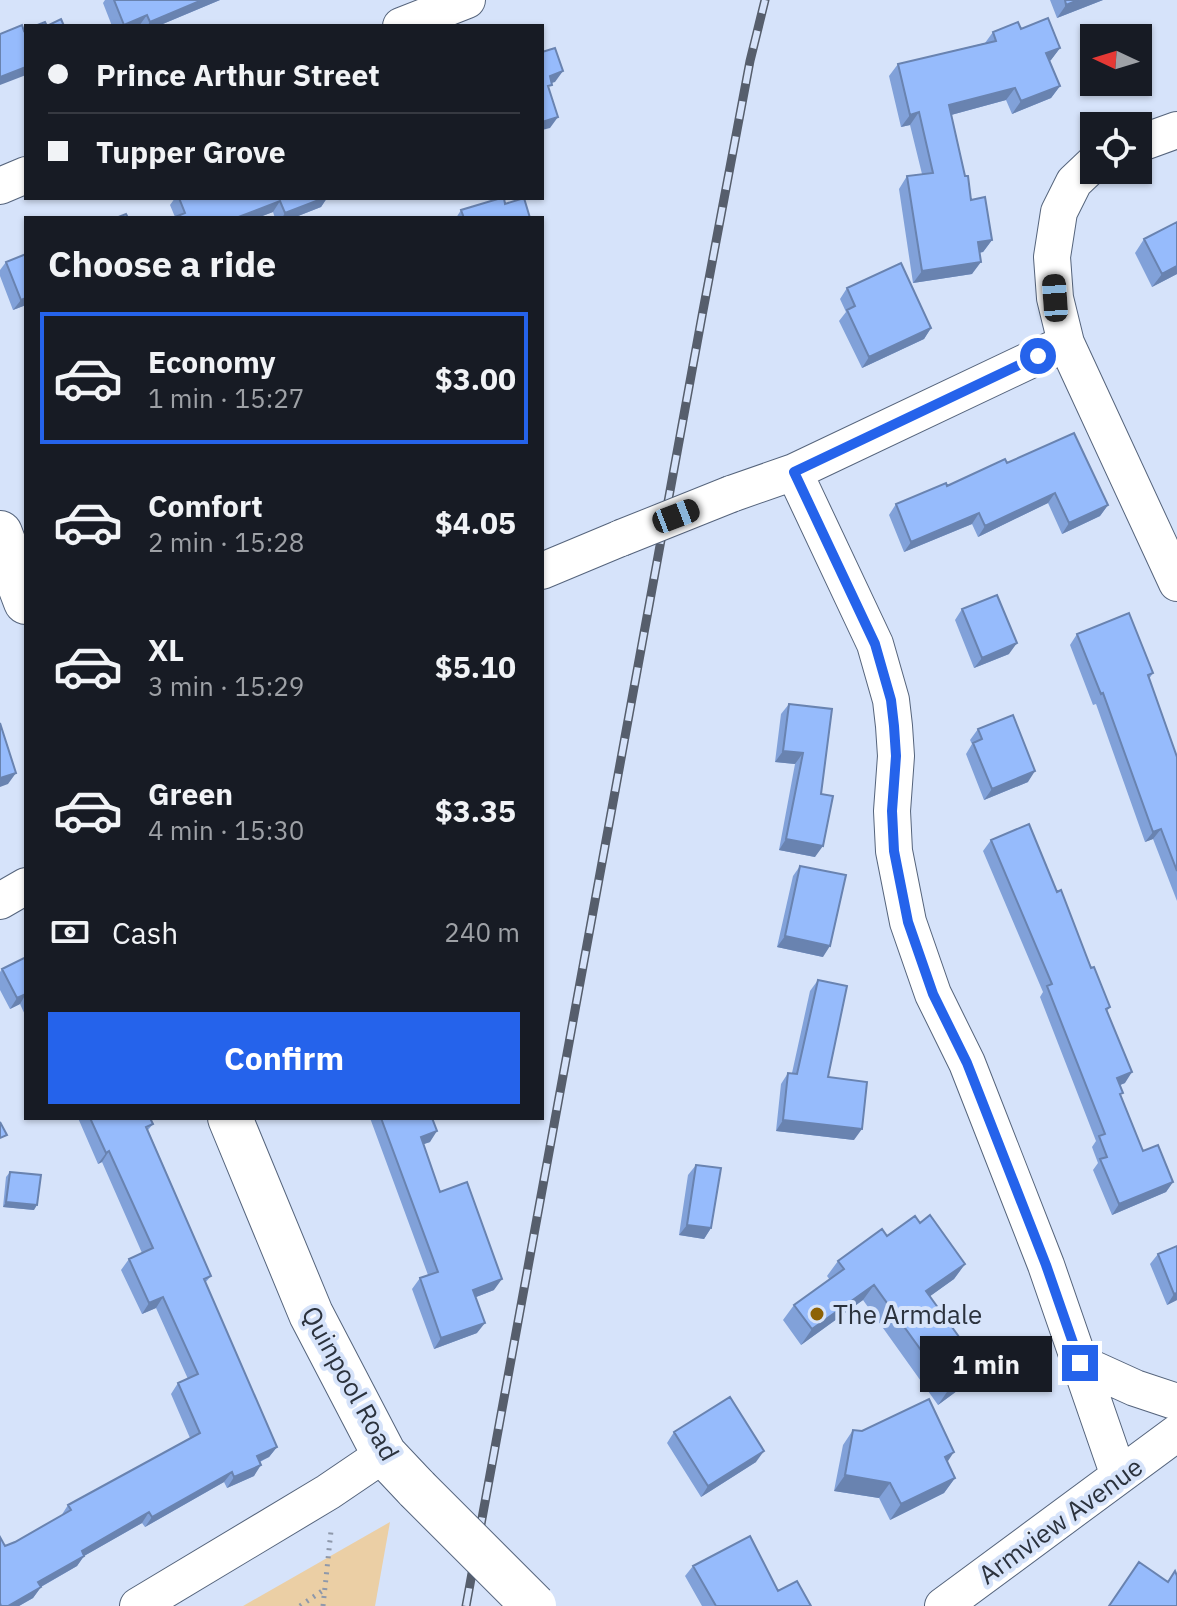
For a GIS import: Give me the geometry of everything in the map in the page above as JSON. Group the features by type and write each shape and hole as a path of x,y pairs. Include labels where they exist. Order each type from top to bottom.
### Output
{"main road":[{"path":"0,533 24,597"},
{"name":"Quinpool Road","path":"231,1120 311,1314 384,1454 534,1606"}],"street":[{"path":"406,24 467,0"},
{"path":"1152,139 1177,130"},
{"path":"0,186 24,176"},
{"path":"1080,176 1059,212 1052,257 1055,298 1066,343 1177,583"},
{"path":"544,570 731,494 794,472 1066,343"},
{"path":"794,472 875,644 891,700 896,756 892,811 894,851 908,922 933,994 967,1063 1041,1250 1119,1476"},
{"path":"0,901 24,887"},
{"path":"1080,1363 1135,1388 1177,1402"},
{"name":"Armview Avenue","path":"943,1606 1177,1433"},
{"path":"138,1606 328,1492 384,1454"}],"path":[{"path":"323,1606 331,1532 328,1492"},
{"path":"300,1606 325,1589"}],"shaded area":[{"path":"390,1522 375,1606 243,1606"}],"building":[{"path":"114,0 202,0 150,22 147,15 124,24"},
{"path":"1048,18 1060,48 1046,53 1060,86 1021,101 1015,88 949,105 965,176 968,176 971,200 985,197 992,240 978,242 981,262 922,271 907,176 933,173 919,112 910,115 898,64 996,41 993,32 1018,22 1021,29"},
{"path":"22,25 24,31 24,68 0,77 0,34"},
{"path":"555,48 563,71 550,76 552,85 548,86 558,117 544,121 544,51"},
{"path":"180,200 319,200 285,213 280,201 241,216 178,216 185,213"},
{"path":"494,200 504,200 505,204 525,200 529,216 463,216 461,210"},
{"path":"1177,222 1177,266 1162,274 1144,239"},
{"path":"24,255 24,299 21,300 6,262"},
{"path":"901,263 931,328 869,357 847,310 855,306 847,288"},
{"path":"1074,433 1108,505 1069,523 1055,493 985,526 979,513 911,542 896,504 946,483 947,486 1005,459 1007,463"},
{"path":"997,595 1017,643 982,658 962,609"},
{"path":"1129,613 1153,673 1148,675 1177,757 1177,871 1161,829 1153,832 1103,693 1077,634"},
{"path":"789,704 832,709 821,794 833,796 823,846 786,839 803,753 783,751"},
{"path":"1013,715 1035,771 992,789 973,743 982,739 978,729"},
{"path":"0,723 16,773 0,778"},
{"path":"1029,824 1057,892 1061,890 1091,968 1094,967 1110,1007 1106,1009 1132,1072 1117,1078 1123,1093 1120,1094 1143,1151 1158,1145 1173,1182 1119,1204 1100,1159 1107,1157 1099,1136 1105,1134 1047,986 1052,984 991,840"},
{"path":"800,866 846,875 830,946 785,936"},
{"path":"24,958 24,995 17,998 2,969"},
{"path":"818,980 847,986 828,1077 867,1082 862,1129 783,1120 788,1073 797,1074"},
{"path":"91,1120 151,1120 153,1124 146,1127 211,1276 204,1279 277,1447 257,1456 261,1465 234,1477 232,1472 152,1517 149,1512 82,1551 84,1556 38,1582 41,1587 8,1606 1,1606 0,1537 5,1546 15,1542 71,1510 68,1505 200,1433 178,1383 198,1374 163,1297 149,1303 129,1259 153,1248 109,1151 106,1153"},
{"path":"382,1120 433,1120 437,1131 421,1137 440,1192 467,1182 502,1279 473,1290 485,1323 441,1338 420,1278 438,1272"},
{"path":"0,1122 7,1135 0,1138"},
{"path":"696,1165 721,1168 711,1228 687,1225"},
{"path":"10,1172 41,1175 37,1205 6,1202"},
{"name":"The Armdale","path":"930,1215 965,1264 926,1291 980,1366 949,1389 874,1285 812,1329 794,1305 844,1269 838,1261 882,1229 887,1236 915,1216 920,1223"},
{"path":"1177,1246 1177,1293 1174,1294 1158,1254"},
{"path":"730,1397 764,1451 708,1486 674,1432"},
{"path":"929,1399 954,1452 945,1457 955,1478 901,1504 890,1483 845,1475 853,1430 862,1431"},
{"path":"750,1536 778,1591 797,1581 811,1606 716,1606 693,1566"},
{"path":"1139,1562 1168,1582 1175,1571 1177,1606 1109,1606"}],"railway":[{"path":"466,1606 702,316 750,61 765,0"}],"place":[{"name":"The Armdale","path":"817,1314"}],"route":[{"path":"1038,356 794,472 875,644 891,700 896,756 892,811 894,851 908,922 933,994 967,1063 1046,1265 1080,1363"}]}
